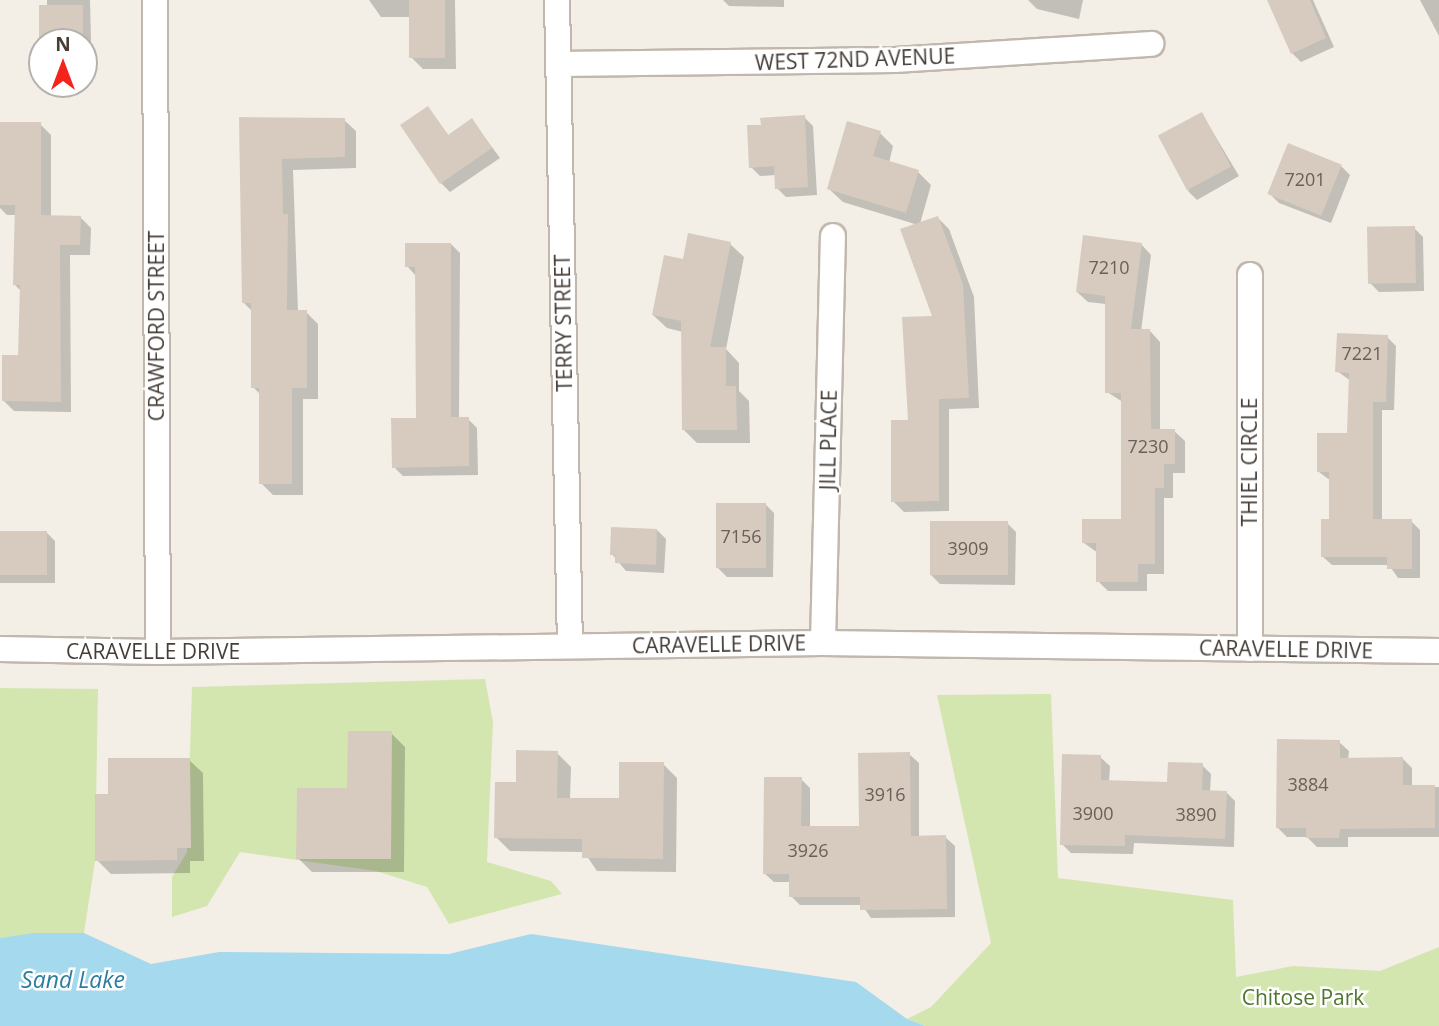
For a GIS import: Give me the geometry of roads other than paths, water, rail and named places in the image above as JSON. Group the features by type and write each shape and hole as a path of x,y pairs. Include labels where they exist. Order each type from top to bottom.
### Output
{"street":[{"name":"CRAWFORD STREET","path":"155,0 158,652"},
{"name":"TERRY STREET","path":"557,0 570,645"},
{"name":"WEST 72ND AVENUE","path":"558,64 895,60 1152,44"},
{"name":"JILL PLACE","path":"823,643 833,236"},
{"name":"THIEL CIRCLE","path":"1250,275 1250,649"},
{"name":"CARAVELLE DRIVE","path":"0,649 158,652 823,643 1439,651"}],"water":[{"name":"Sand Lake","path":"34,933 84,933 151,964 219,952 449,954 531,934 856,982 907,1019 925,1026 0,1026 0,938"}],"park label":[{"name":"Chitose Park","path":"1303,997"}]}
